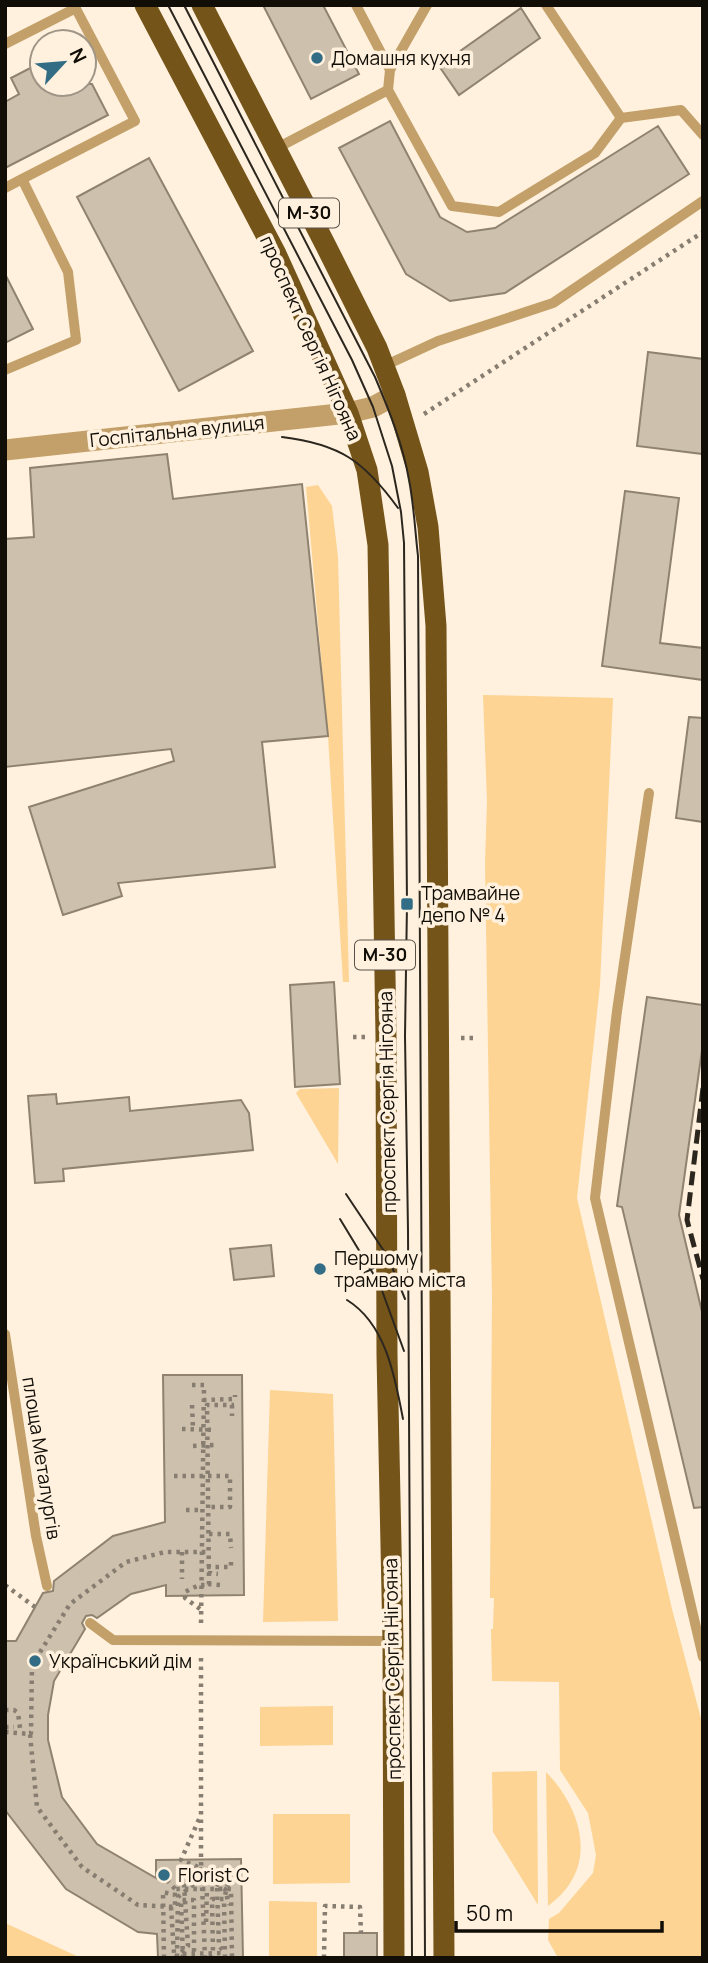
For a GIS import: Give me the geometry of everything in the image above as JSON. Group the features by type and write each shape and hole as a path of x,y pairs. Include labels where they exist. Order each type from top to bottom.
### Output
{"highway":[{"name":"проспект Сергія Нігояна","path":"145,5 276,254 348,412 367,470 379,545 386,1037 387,1355 393,1640 394,1958"},
{"name":"М-30","path":"202,5 327,246 384,366 418,472 428,527 436,626 444,1958"}],"street":[{"name":"Госпітальна вулиця","path":"5,450 348,412 373,407 395,395"}],"lane":[{"path":"356,5 390,70"},
{"path":"427,5 390,70 388,90 452,206 499,212 595,153 621,118 681,110 703,135"},
{"path":"546,5 621,118"},
{"path":"5,44 75,7 135,121 5,188"},
{"path":"275,149 388,90"},
{"path":"5,370 76,340 68,272 22,179"},
{"path":"384,366 438,341 553,303 703,201"},
{"path":"649,793 617,1012 595,1198 703,1657"},
{"name":"площа Металургів","path":"5,1334 36,1536 47,1586"},
{"path":"90,1623 113,1640 393,1640"}],"path":[{"path":"405,426 703,232"},
{"path":"192,1385 204,1385 205,1404 209,1585 201,1584"},
{"path":"193,1427 192,1405 205,1404 220,1401 235,1399 235,1395 234,1405 232,1405 233,1416"},
{"path":"220,1401 232,1405"},
{"path":"205,1404 203,1446 208,1487 207,1509 202,1526 201,1567 201,1877 209,1957"},
{"path":"203,1415 213,1415"},
{"path":"182,1429 205,1427 216,1430"},
{"path":"193,1446 214,1445"},
{"path":"206,1476 216,1474"},
{"path":"174,1475 230,1476 230,1507 186,1510"},
{"path":"206,1476 214,1481"},
{"path":"207,1509 214,1525 210,1573 218,1574"},
{"path":"202,1526 214,1525"},
{"path":"209,1534 230,1534 231,1548"},
{"path":"165,1552 209,1552"},
{"path":"182,1552 182,1579"},
{"path":"201,1567 231,1567 231,1560"},
{"path":"201,1610 185,1598 185,1592 201,1584 221,1585"},
{"path":"5,1585 35,1607"},
{"path":"5,1710 18,1713 16,1729"},
{"path":"5,1729 31,1733"},
{"path":"16,1729 30,1734 37,1807 82,1867 138,1905 175,1907 175,1889 167,1880"},
{"path":"201,1813 181,1860 201,1877 205,1899"},
{"path":"188,1954 182,1927 187,1901 183,1869 225,1889 232,1915 229,1957"},
{"path":"188,1954 193,1947 192,1901 187,1901 174,1893 163,1892 164,1957 175,1958 178,1897 187,1889 201,1877 228,1870 229,1884 219,1899 209,1957"},
{"path":"229,1882 229,1957"},
{"path":"217,1884 221,1945 229,1957"},
{"path":"207,1888 209,1957"},
{"path":"175,1889 231,1889"},
{"path":"171,1906 175,1958 188,1946 187,1889"},
{"path":"187,1901 219,1899"},
{"path":"219,1899 222,1900 223,1946 219,1946"},
{"path":"219,1899 213,1900 214,1946 219,1946 229,1957"},
{"path":"324,1958 325,1906 360,1907 361,1933"},
{"path":"164,1927 182,1927"},
{"path":"188,1954 229,1957"}],"shaded area":[{"path":"318,485 332,506 338,557 349,982 343,982 328,736 306,487"},
{"path":"483,695 613,698 600,985 577,1198 672,1609 703,1726 703,1958 558,1958 548,1940 549,1919 559,1913 593,1873 596,1855 588,1813 560,1770 559,1682 492,1681 492,1297 485,863 487,801"},
{"path":"339,1088 338,1164 296,1093 300,1089"},
{"path":"270,1390 333,1394 338,1621 263,1622"},
{"path":"333,1706 333,1745 260,1746 260,1707"},
{"path":"537,1771 538,1905 493,1832 492,1772"},
{"path":"546,1772 570,1804 580,1840 580,1858 575,1875 564,1892 548,1906"},
{"path":"273,1814 350,1814 350,1883 273,1884"},
{"path":"269,1901 317,1902 317,1958 269,1958"},
{"path":"5,1923 81,1958 5,1958"}],"building":[{"path":"263,5 323,5 359,74 311,99"},
{"path":"521,8 540,38 459,95 439,66"},
{"path":"28,69 28,98 98,98 98,96 108,115 5,168 5,102 19,94 11,78"},
{"path":"390,121 440,217 467,232 495,228 658,126 689,174 505,293 450,301 406,274 339,148"},
{"path":"149,158 253,351 179,391 77,197"},
{"path":"5,274 33,329 5,343"},
{"path":"648,352 703,359 703,454 637,446"},
{"path":"167,454 173,499 302,484 328,736 262,742 275,867 118,883 122,896 63,915 29,807 174,761 171,749 5,767 5,539 34,537 30,468"},
{"path":"625,491 679,498 660,643 703,648 703,680 602,666"},
{"path":"689,717 703,718 703,822 676,818"},
{"path":"334,982 340,1084 295,1087 290,985"},
{"path":"647,997 703,1005 703,1043 679,1215 703,1316 703,1507 694,1508 622,1207 617,1206"},
{"path":"56,1094 57,1104 129,1097 130,1111 241,1100 249,1113 253,1150 63,1169 64,1181 35,1183 28,1096"},
{"path":"271,1245 274,1276 234,1280 230,1249"},
{"name":"Український дім","path":"163,1375 242,1375 244,1595 166,1596 166,1585 131,1594 97,1618 86,1616 82,1623 85,1629 54,1681 48,1715 48,1740 62,1797 97,1844 156,1878 156,1860 241,1859 243,1958 158,1958 157,1934 138,1932 66,1889 5,1810 5,1641 16,1641 43,1593 53,1591 54,1581 113,1536 165,1522"},
{"path":"344,1933 377,1933 377,1958 344,1958"}],"tram line":[{"path":"168,5 352,360 373,407 392,466 401,512 404,543 407,904 405,1036 412,1958"},
{"path":"184,5 375,377 399,441 412,499 418,556 425,1958"},
{"path":"282,437 320,444 349,458 374,478 398,508"},
{"path":"346,1194 388,1257 405,1299"},
{"path":"340,1219 380,1285 404,1351"},
{"path":"346,1283 377,1266"},
{"path":"347,1300 360,1310 380,1337 392,1369 403,1419"}],"railway":[{"path":"703,1088 687,1220 703,1279"}],"place":[{"name":"Домашня кухня","path":"317,58"},
{"name":"Трамвайне депо № 4","path":"407,904"},
{"name":"Першому трамваю міста","path":"320,1269"},
{"name":"Український дім","path":"35,1661"},
{"name":"Florist C","path":"164,1875"}]}
